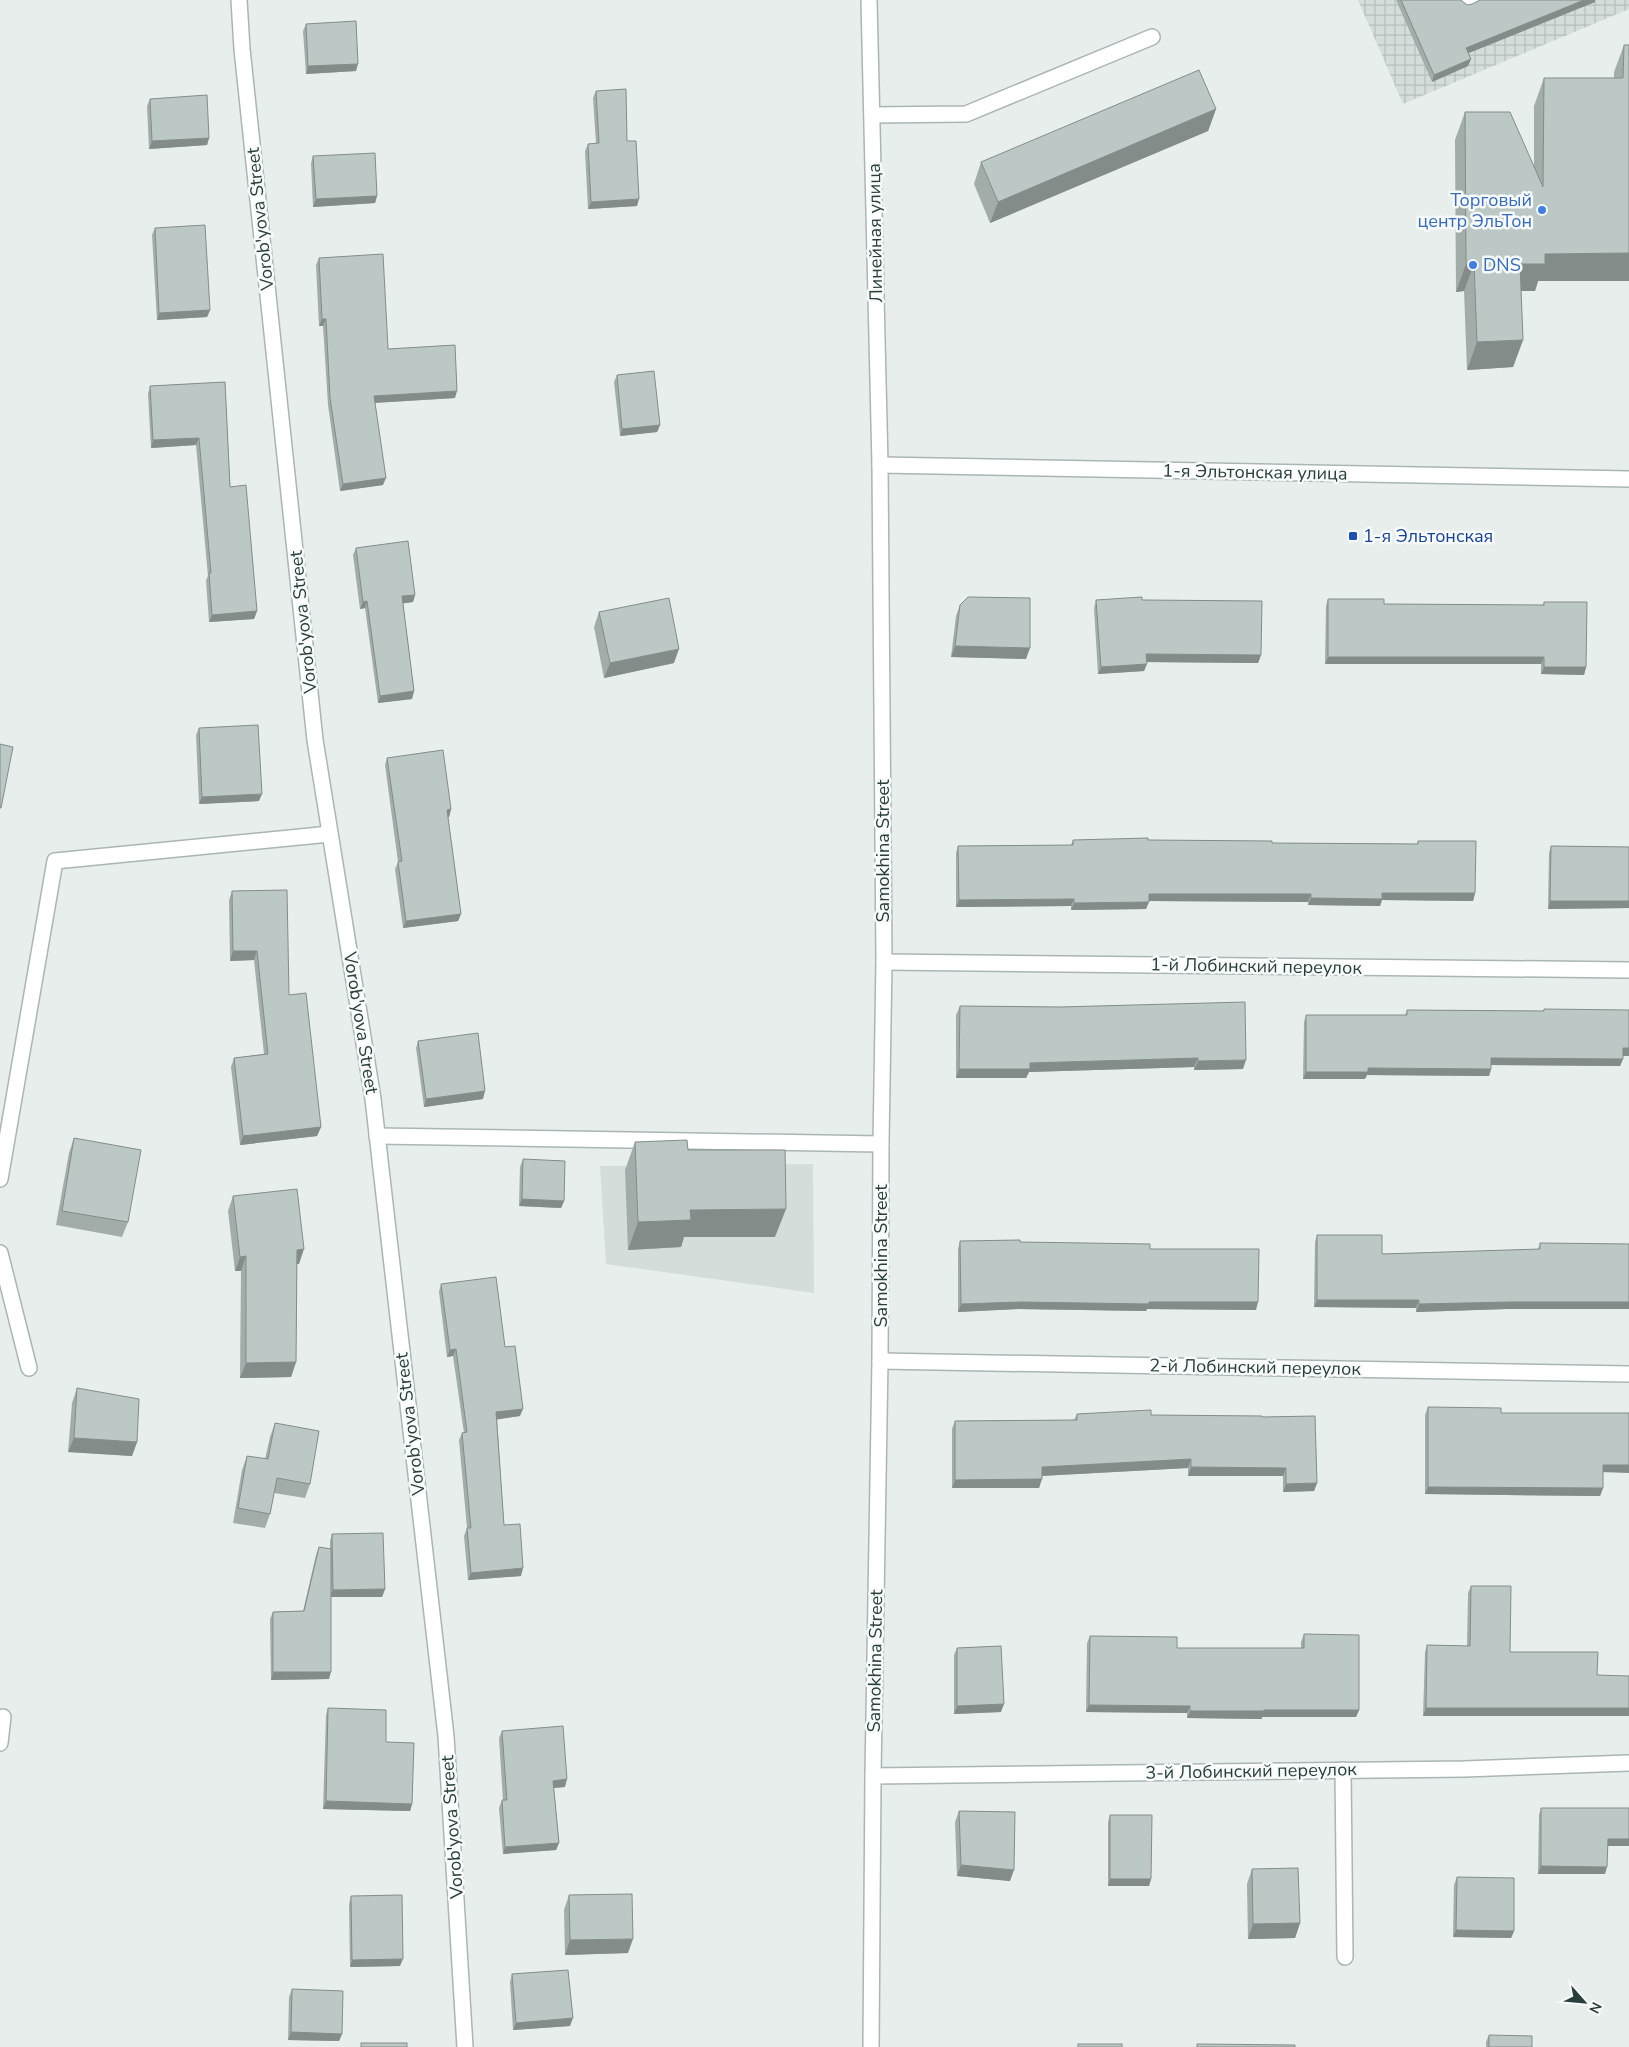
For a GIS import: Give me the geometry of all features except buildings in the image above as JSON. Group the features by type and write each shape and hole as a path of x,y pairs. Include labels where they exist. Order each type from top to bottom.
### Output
{"street":[{"name":"Vorob'yova Street","path":"239,0 242,49 315,740 372,1089 446,1736 466,2047"},
{"name":"Линейная улица","path":"869,0 880,465"},
{"path":"1465,0 1466,3 1473,0"},
{"path":"872,115 966,114 1152,37"},
{"name":"1-я Эльтонская улица","path":"880,465 1629,479"},
{"name":"Samokhina Street","path":"871,2047 884,962 880,465"},
{"path":"0,1179 55,861 330,834"},
{"name":"1-й Лобинский переулок","path":"884,962 1629,970"},
{"path":"377,1136 881,1144"},
{"path":"0,1253 29,1368"},
{"name":"2-й Лобинский переулок","path":"880,1361 1629,1374"},
{"path":"0,1742 3,1717"},
{"name":"3-й Лобинский переулок","path":"873,1776 1464,1769 1629,1763"},
{"path":"1343,1770 1345,1957"}],"shaded area":[{"path":"1358,0 1629,0 1629,9 1403,104"},
{"path":"813,1164 814,1293 606,1264 600,1166"}],"place":[{"name":"Торговый центр ЭльТон","path":"1542,210"},
{"name":"DNS","path":"1473,265"},
{"name":"1-я Эльтонская","path":"1353,536"}]}
